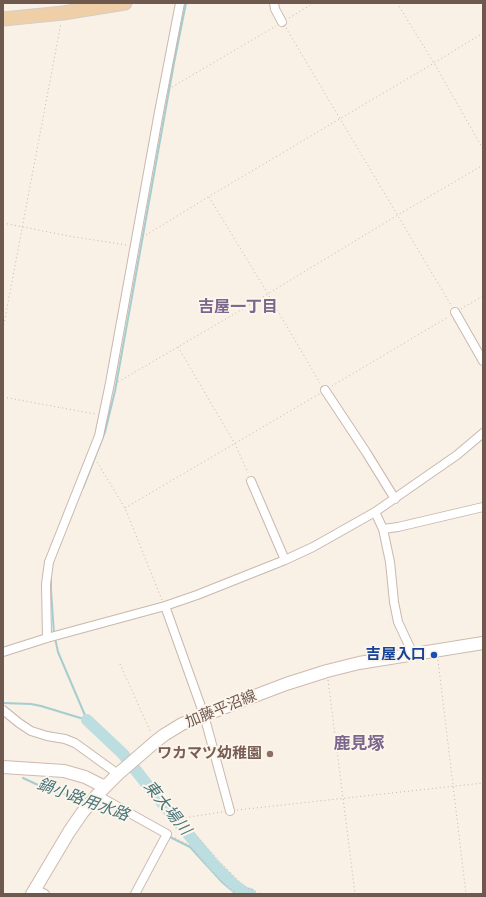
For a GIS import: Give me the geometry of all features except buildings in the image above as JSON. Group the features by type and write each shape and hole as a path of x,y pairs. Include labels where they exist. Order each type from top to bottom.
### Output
{"main road":[{"path":"3,19 63,13 125,3"},
{"name":"加藤平沼線","path":"37,892 69,832 82,813 118,774 155,742 178,727 204,715 286,684 327,671 359,663 483,642"},
{"path":"3,768 64,771 85,776 101,791"}],"street":[{"path":"47,638 46,584 49,562 99,436 180,3"},
{"path":"274,3 275,9 282,22"},
{"path":"455,312 483,361"},
{"path":"325,390 395,499"},
{"path":"3,652 47,638 165,606 285,560 313,547 375,512 457,455 483,433"},
{"path":"251,481 285,560"},
{"path":"383,529 398,527 483,507"},
{"path":"375,512 383,529 390,562 394,602 398,622 413,654"},
{"path":"165,606 204,715 230,811"},
{"path":"3,710 31,731 47,736 65,739 75,743 118,774"},
{"path":"101,791 167,834 135,894"}],"path":[{"path":"164,89 172,87 314,3"},
{"path":"397,3 434,63 483,149"},
{"path":"3,330 63,13"},
{"path":"282,22 455,312"},
{"path":"146,235 208,196 434,63 483,32"},
{"path":"110,383 118,382 178,347 483,165"},
{"path":"208,196 325,390"},
{"path":"3,223 135,247"},
{"path":"125,508 483,296"},
{"path":"178,347 235,444 251,481"},
{"path":"3,397 103,416"},
{"path":"92,454 125,508 165,606"},
{"path":"437,650 452,787 466,894"},
{"path":"120,664 155,742"},
{"path":"327,671 355,894"},
{"path":"267,894 259,893 247,888 237,879 183,821 183,818 230,811 483,783"},
{"path":"167,834 191,846 222,882 238,894"}],"waterway":[{"path":"83,488 105,432 115,391 186,3"},
{"path":"51,572 54,634"},
{"path":"55,638 58,652 87,720"},
{"path":"3,703 31,704 41,706 87,720"},
{"name":"東大場川","path":"87,720 123,754 214,865 235,886 245,893 250,894"},
{"name":"鍋小路用水路","path":"23,778 51,791 88,800"},
{"name":"鍋小路用水路","path":"96,802 111,807"},
{"name":"鍋小路用水路","path":"168,836 190,847 222,882 236,894"}],"place":[{"name":"吉屋入口","path":"434,655"},
{"name":"ワカマツ幼稚園","path":"270,754"}],"district":[{"name":"吉屋一丁目","path":"238,307"},
{"name":"鹿見塚","path":"359,744"}]}
